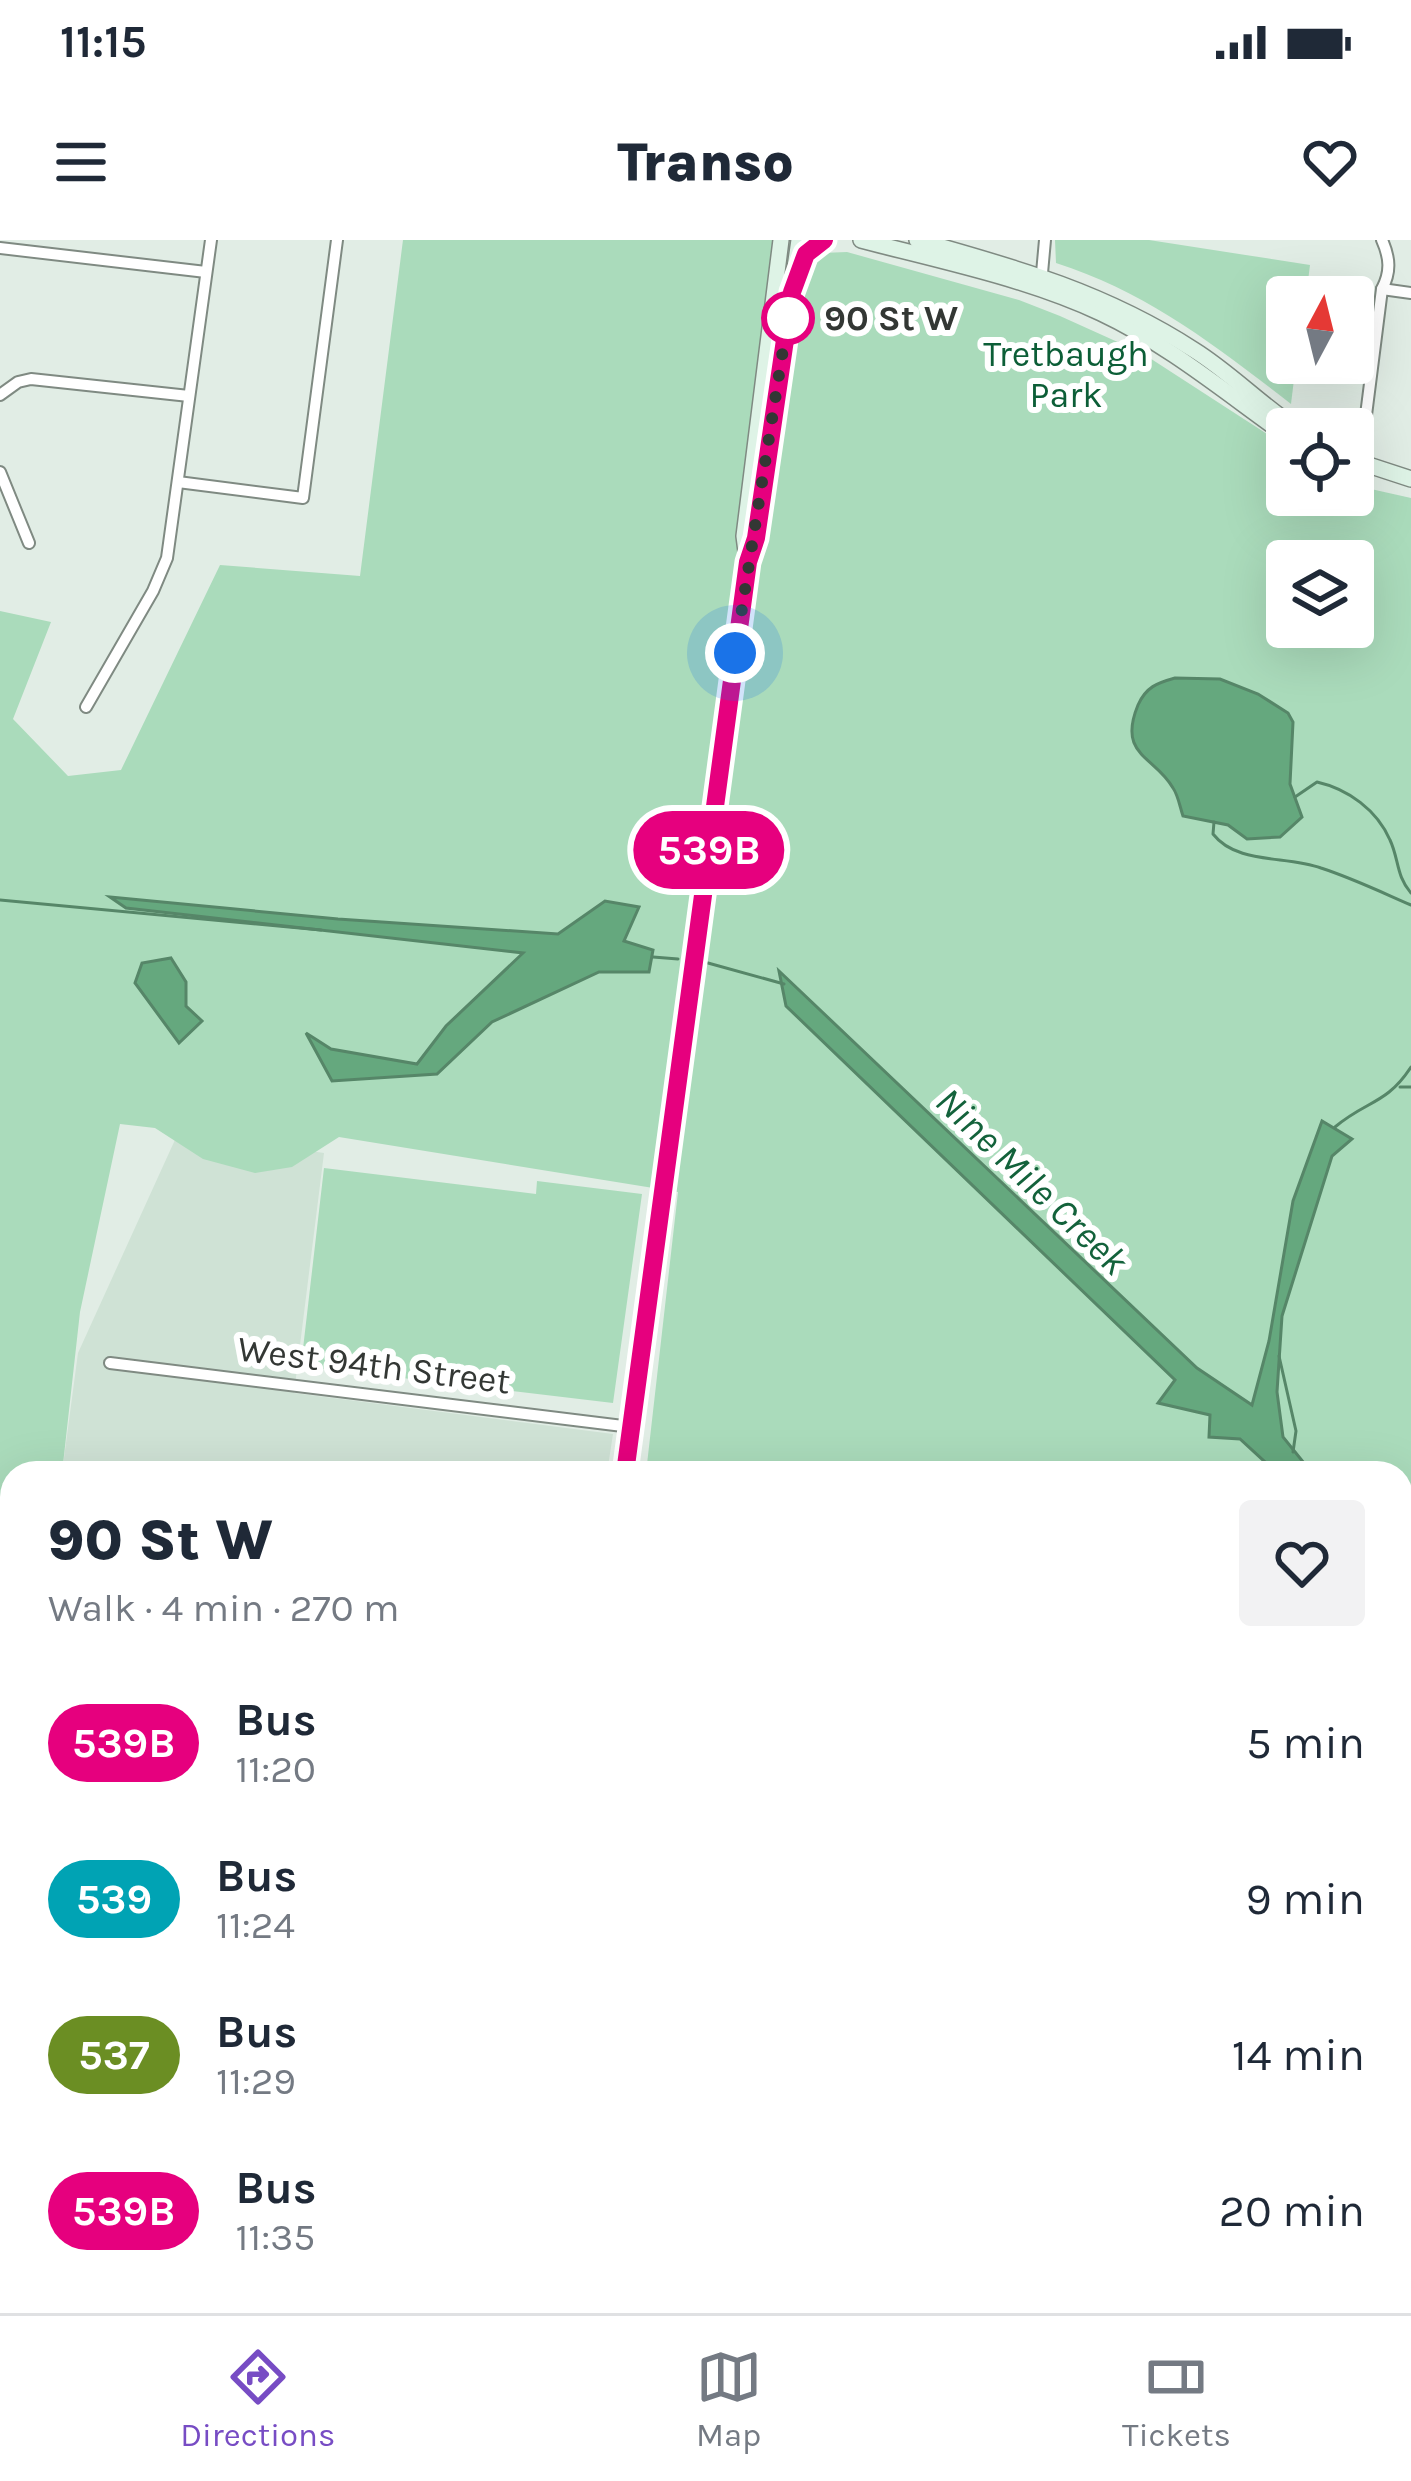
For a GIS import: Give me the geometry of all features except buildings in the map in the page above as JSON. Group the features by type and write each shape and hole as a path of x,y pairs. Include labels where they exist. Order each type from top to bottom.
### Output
{"main road":[{"path":"748,562 744,536 777,240"},
{"path":"627,1461 748,562 756,538 799,240"},
{"path":"792,292 806,254 824,240"},
{"path":"861,240 1091,292 1198,352 1271,408"},
{"path":"917,240 1041,282 1102,313 1159,345 1266,421"},
{"path":"1374,471 1411,483"}],"street":[{"path":"86,707 161,575 171,540 211,240"},
{"path":"178,482 302,498 337,240"},
{"path":"1041,282 1045,240"},
{"path":"1367,408 1389,265 1382,240"},
{"path":"0,248 206,272"},
{"path":"1382,290 1411,293"},
{"path":"0,394 18,382 45,379 189,396"},
{"path":"0,472 29,543"},
{"name":"West 94th Street","path":"110,1363 631,1427"}],"shaded area":[{"path":"1175,678 1220,679 1288,713 1293,722 1290,784 1302,817 1280,837 1247,839 1228,825 1183,816 1173,788 1135,745 1133,722 1141,699 1153,687"},
{"path":"110,897 558,934 605,901 639,907 624,941 653,950 649,972 599,972 492,1022 437,1074 332,1081 306,1033 331,1049 417,1064 446,1026 523,953 126,908"},
{"path":"171,958 186,982 186,1006 202,1021 179,1043 135,983 142,963"},
{"path":"779,971 1197,1368 1252,1405 1269,1341 1293,1201 1322,1121 1352,1139 1332,1156 1282,1316 1277,1392 1283,1437 1302,1461 1264,1461 1240,1439 1209,1437 1210,1415 1158,1403 1175,1380 786,1006"},
{"path":"179,1131 324,1153 294,1393 613,1434 609,1461 64,1461 78,1353"}],"green space":[{"name":"Tretbaugh Park","path":"403,240 781,240 822,253 847,252 1019,300 1142,353 1266,433 1266,516 1374,516 1374,490 1411,498 1411,1461 647,1461 678,1192 339,1137 292,1167 255,1173 203,1159 155,1128 120,1124 80,1312 63,1461 0,1461 0,611 51,622 13,719 68,776 121,770 220,565 360,576"},
{"path":"1055,240 1149,240 1310,265 1309,276 1266,276 1266,384 1293,384 1291,404 1151,305 1056,263"},
{"path":"324,1168 536,1194 537,1181 642,1194 613,1403 301,1366"}],"waterway":[{"path":"1295,797 1317,782 1360,802 1384,829 1411,893"},
{"path":"1214,822 1213,834 1235,851 1308,864 1411,905"},
{"name":"Nine Mile Creek","path":"0,900 321,930"},
{"name":"Nine Mile Creek","path":"653,957 678,959"},
{"name":"Nine Mile Creek","path":"708,963 784,984"},
{"path":"1335,1127 1384,1096 1411,1067"},
{"path":"1400,1087 1411,1087"},
{"path":"1279,1356 1296,1431 1293,1452"}],"bus line":[{"name":"539B","path":"627,1461 748,562 756,538 792,292 801,261 824,240"}],"place":[{"name":"90 St W","path":"788,318"}],"route":[{"path":"735,653 788,318"}]}
